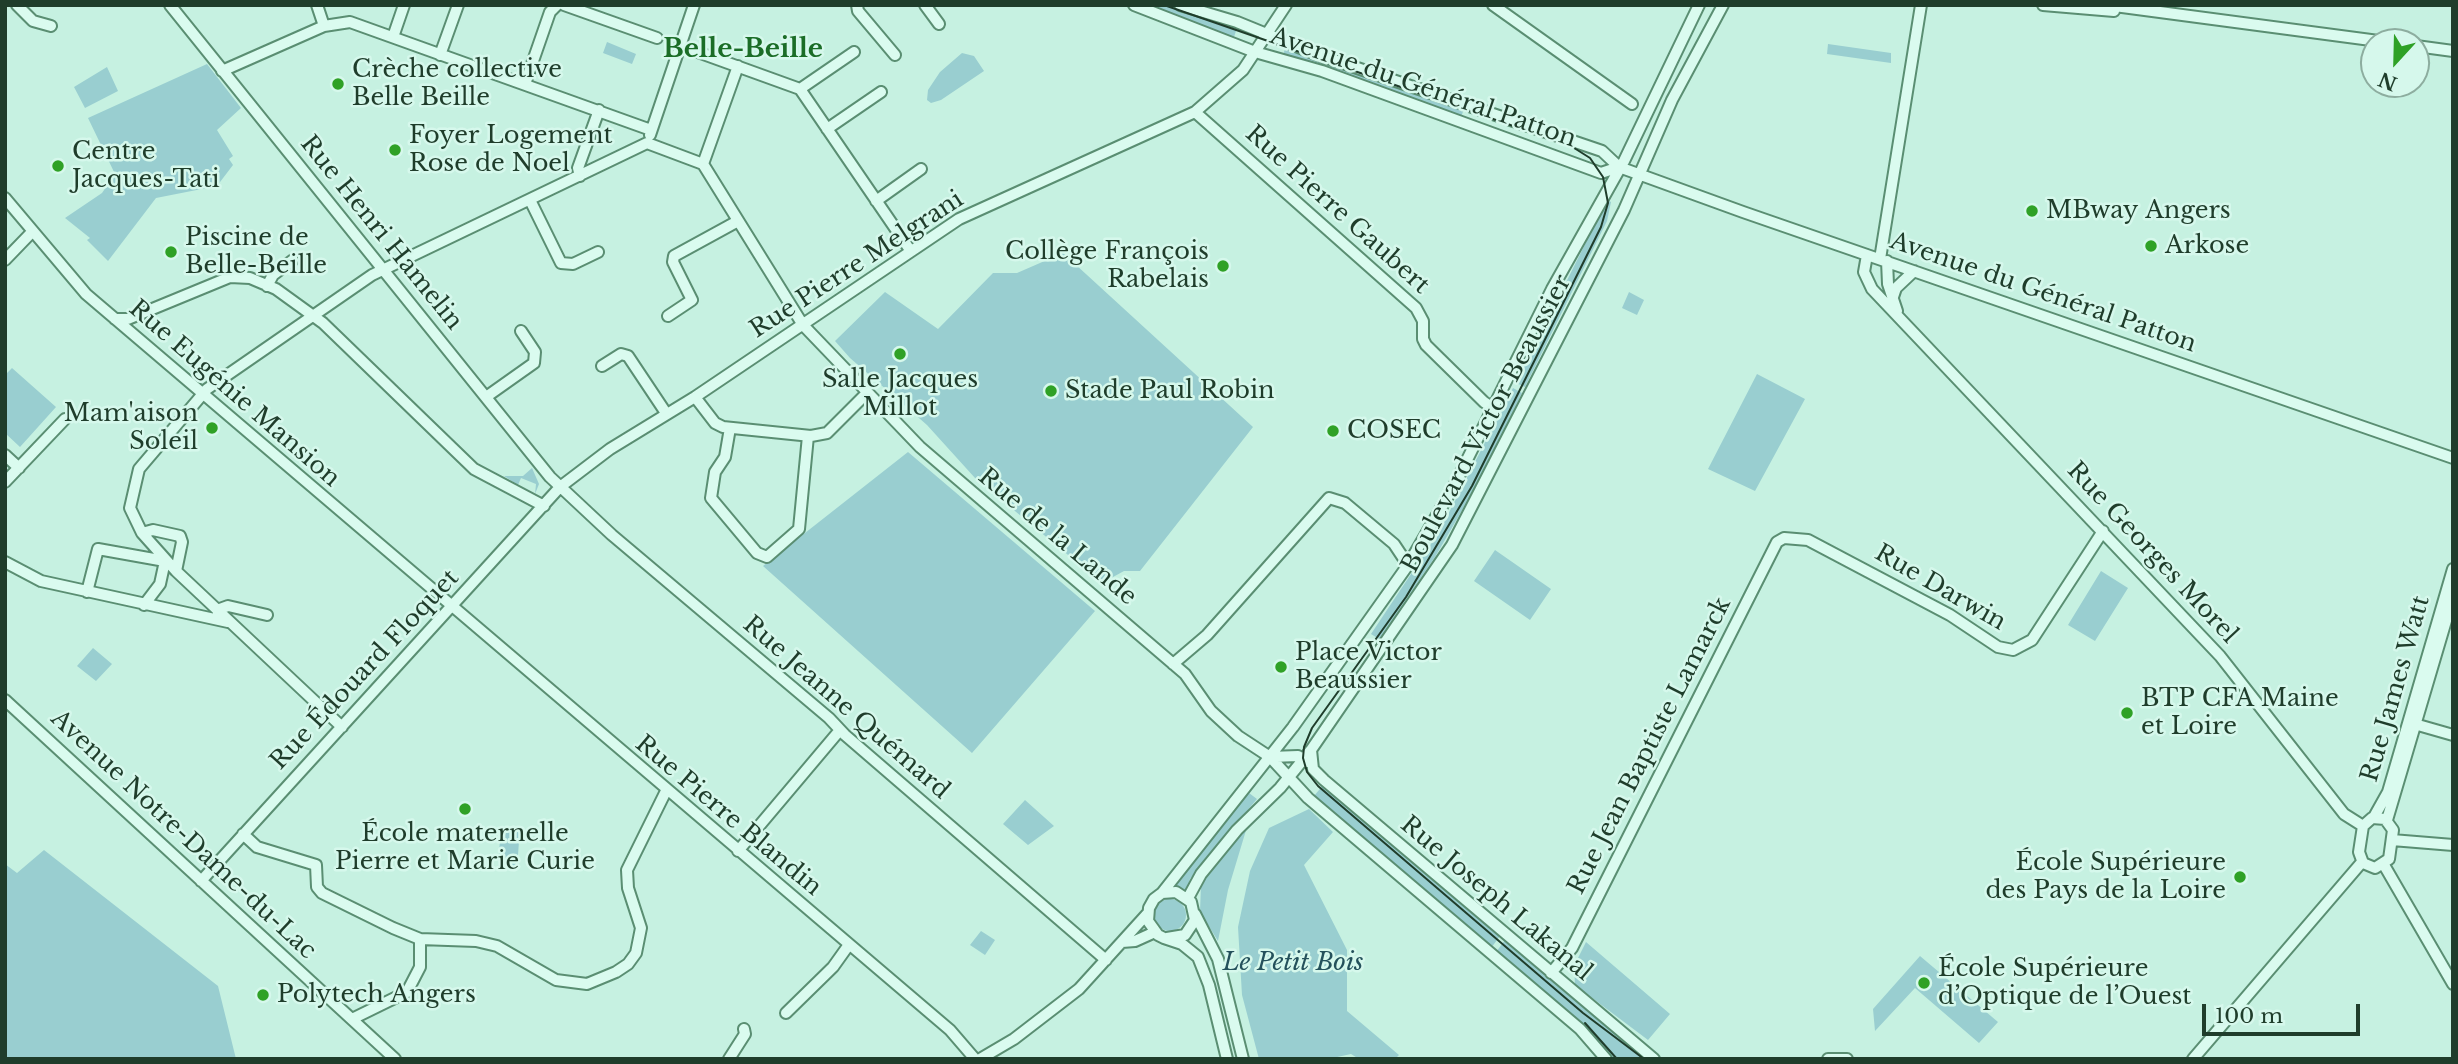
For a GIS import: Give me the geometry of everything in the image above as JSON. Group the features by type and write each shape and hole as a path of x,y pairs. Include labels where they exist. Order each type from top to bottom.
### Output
{"street":[{"path":"17,5 33,21 51,26"},
{"name":"Rue Henri Hamelin","path":"170,5 560,487"},
{"path":"317,5 324,26"},
{"path":"393,37 404,5"},
{"path":"440,55 458,5"},
{"path":"525,84 550,12 557,5"},
{"path":"564,5 657,38"},
{"path":"342,727 165,561 142,533 130,508 134,480 146,459 202,394 383,269 647,143 694,5"},
{"path":"857,5 858,11 895,55"},
{"path":"925,5 939,24"},
{"name":"Avenue du Général Patton","path":"1134,5 1255,52 1322,71 1601,173 1619,167"},
{"name":"Avenue du Général Patton","path":"1180,5 1602,151 1619,167 2453,458"},
{"name":"Rue Pierre Melgrani","path":"560,487 666,413 695,397 910,250 960,219 1195,112 1232,82 1286,5"},
{"path":"1493,5 1632,104"},
{"name":"Boulevard Victor Beaussier","path":"1162,893 1270,757 1408,565 1455,484 1552,289 1619,167 1699,5"},
{"name":"Boulevard Victor Beaussier","path":"1188,898 1201,874 1237,830 1307,754 1363,678 1451,545 1489,475 1639,174 1672,100 1723,5"},
{"name":"Rue Georges Morel","path":"1900,317 1892,300 1883,260 1921,5"},
{"path":"2043,5 2189,17"},
{"path":"2107,5 2360,39"},
{"path":"222,71 324,26 349,22 652,130"},
{"path":"681,46 800,89 910,250"},
{"path":"2430,48 2453,51"},
{"path":"800,89 853,52"},
{"path":"647,143 703,164 738,66"},
{"path":"827,129 881,92"},
{"path":"580,176 579,168 599,110"},
{"name":"Rue Pierre Gaubert","path":"1195,112 1416,307 1423,320 1424,342 1493,408"},
{"name":"Rue de la Lande","path":"703,164 803,325 867,393 919,447 969,492 1185,674 1211,711 1238,736 1270,757 1287,778"},
{"path":"876,201 921,169"},
{"name":"Rue Eugénie Mansion","path":"5,198 75,284 451,607"},
{"path":"530,200 561,263 573,264 598,252"},
{"path":"668,316 692,300 673,262 674,256 738,221"},
{"path":"5,260 32,232"},
{"path":"1867,255 1864,272 1871,289 1882,289 1888,284"},
{"path":"267,286 273,275 293,260"},
{"path":"1892,300 1896,288 1914,271"},
{"path":"114,319 128,319 218,279 250,278 313,316 474,469 544,506"},
{"name":"Rue Georges Morel","path":"1871,289 2220,656 2344,814 2363,826"},
{"path":"486,397 534,363 535,352 521,331"},
{"path":"602,366 617,356 628,356 666,413"},
{"path":"695,397 715,423 730,428 808,436 827,433 867,393"},
{"path":"5,482 65,419"},
{"path":"730,428 725,457 715,472 711,498 757,553 767,557 799,529 808,436"},
{"path":"5,455 19,468"},
{"name":"Rue Édouard Floquet","path":"201,881 560,487"},
{"name":"Rue Jeanne Quémard","path":"560,487 612,535 1106,960"},
{"path":"1173,664 1207,635 1329,498 1345,503 1394,544 1408,565"},
{"path":"142,533 153,530 180,536 182,542 176,571"},
{"name":"Rue Darwin","path":"1784,538 1808,540 1950,615 1998,647 2013,650 2032,640 2103,531"},
{"name":"Rue Jean Baptiste Lamarck","path":"1551,973 1572,948 1774,546 1784,538"},
{"path":"1394,544 1419,545"},
{"path":"87,592 98,550 165,561"},
{"path":"144,605 160,584 165,561"},
{"path":"5,562 32,578 229,622"},
{"name":"Rue James Watt","path":"2387,820 2453,569"},
{"name":"Rue James Watt","path":"2374,817 2386,798 2453,597"},
{"path":"217,610 228,606 267,615"},
{"name":"Rue Pierre Blandin","path":"451,607 950,1030 975,1059"},
{"name":"Avenue Notre-Dame-du-Lac","path":"5,700 395,1059"},
{"path":"2412,723 2453,735"},
{"path":"738,851 840,730"},
{"path":"1270,757 1307,754"},
{"name":"Rue Joseph Lakanal","path":"1307,754 1313,769 1654,1059"},
{"name":"Rue Joseph Lakanal","path":"1287,778 1580,1029 1606,1059"},
{"path":"243,834 257,847 316,865 317,887 322,894 420,939 476,941 497,946 546,975 576,984 600,981 617,972 636,953 641,928 628,888 627,870 667,789"},
{"path":"2374,817 2387,820 2393,830 2389,859 2384,865 2375,868 2362,862 2359,852 2363,826 2374,817"},
{"path":"2392,839 2453,845"},
{"path":"2193,1059 2362,862"},
{"path":"2384,865 2453,984"},
{"path":"980,1059 1049,1013 1079,989 1148,913 1151,903 1162,893 1176,892 1188,898 1218,959 1243,1059"},
{"path":"1148,913 1155,932 1182,944 1198,957 1209,985 1227,1059"},
{"path":"1167,939 1179,937 1189,931 1195,914"},
{"path":"1122,942 1135,941 1155,932"},
{"path":"352,1019 407,992 416,980 420,967 420,939"},
{"path":"786,1013 833,967 848,946"},
{"path":"729,1059 745,1034 744,1028"},
{"path":"1828,1059 1847,1059"}],"green space":[{"path":"1143,5 1172,5 1237,28 1234,37"},
{"path":"607,42 636,54 632,64 603,53"},
{"path":"1828,44 1891,53 1891,63 1827,54"},
{"path":"1286,46 1465,106 1460,120 1283,55"},
{"path":"962,53 974,56 984,71 941,100 931,103 927,100 928,90 940,72"},
{"path":"207,64 241,108 217,130 233,156 229,159 233,165 217,186 156,198 108,261 87,240 90,238 65,218 102,193 115,174 88,118"},
{"path":"107,67 118,91 85,108 74,87"},
{"path":"1607,200 1611,202 1607,221 1525,387 1516,383"},
{"name":"Stade Paul Robin","path":"1063,253 1253,427 1140,571 1124,571 1102,583 975,478 927,425 850,358 835,341 885,292 938,329 993,273 1017,273"},
{"path":"1629,292 1644,300 1637,315 1622,308"},
{"path":"12,368 56,407 20,447 5,433 5,375"},
{"path":"1757,374 1805,399 1755,491 1708,469"},
{"path":"1513,388 1522,393 1475,488 1435,557 1379,639 1371,634 1439,532"},
{"path":"908,452 1095,611 972,753 763,566"},
{"path":"532,468 539,484 535,494 536,484 521,478 518,485 504,476 523,476"},
{"path":"1495,550 1551,589 1530,620 1474,581"},
{"path":"2101,571 2128,588 2095,641 2068,625"},
{"path":"93,648 112,664 96,681 77,666"},
{"path":"1324,784 1500,936 1491,948 1314,796"},
{"path":"1249,793 1257,799 1190,879 1187,891 1173,886"},
{"path":"1025,800 1054,826 1028,845 1003,824"},
{"name":"Le Petit Bois","path":"1309,809 1333,832 1304,865 1347,950 1347,1011 1399,1055 1395,1059 1359,1059 1351,1054 1328,1059 1259,1059 1242,995 1238,927 1250,871 1269,828"},
{"path":"501,826 520,828 517,868 498,867"},
{"path":"1247,827 1228,890 1218,941 1200,912 1201,884"},
{"path":"44,850 218,986 236,1059 5,1059 5,864 17,873"},
{"path":"1170,899 1182,903 1186,915 1182,927 1170,931 1158,927 1154,915 1158,903"},
{"path":"981,931 995,940 985,955 970,945"},
{"path":"1505,940 1618,1037 1648,1059 1612,1059 1592,1034 1496,952"},
{"path":"1586,942 1670,1014 1648,1040 1575,985 1574,966"},
{"path":"1920,956 1998,1022 1979,1043 1915,988 1875,1031 1873,1009"}],"tram line":[{"path":"1164,5 1571,146 1590,158 1603,177 1608,203 1601,227 1472,486 1406,597 1312,728 1304,747 1303,758 1307,772 1318,786 1583,1013 1644,1059"},
{"path":"1585,1023 1617,1059"}],"place":[{"name":"Crèche collective Belle Beille","path":"338,84"},
{"name":"Foyer Logement Rose de Noel","path":"395,150"},
{"name":"Centre Jacques-Tati","path":"58,166"},
{"name":"MBway Angers","path":"2032,211"},
{"name":"Arkose","path":"2151,246"},
{"name":"Piscine de Belle-Beille","path":"171,252"},
{"name":"Collège François Rabelais","path":"1223,266"},
{"name":"Salle Jacques Millot","path":"900,354"},
{"name":"Stade Paul Robin","path":"1051,391"},
{"name":"Mam'aison Soleil","path":"212,428"},
{"name":"COSEC","path":"1333,431"},
{"name":"Place Victor Beaussier","path":"1281,667"},
{"name":"BTP CFA Maine et Loire","path":"2127,713"},
{"name":"École maternelle Pierre et Marie Curie","path":"465,809"},
{"name":"École Supérieure des Pays de la Loire","path":"2240,877"},
{"name":"École Supérieure d’Optique de l’Ouest","path":"1924,983"},
{"name":"Polytech Angers","path":"263,995"}],"district":[{"name":"Belle-Beille","path":"743,50"}]}
